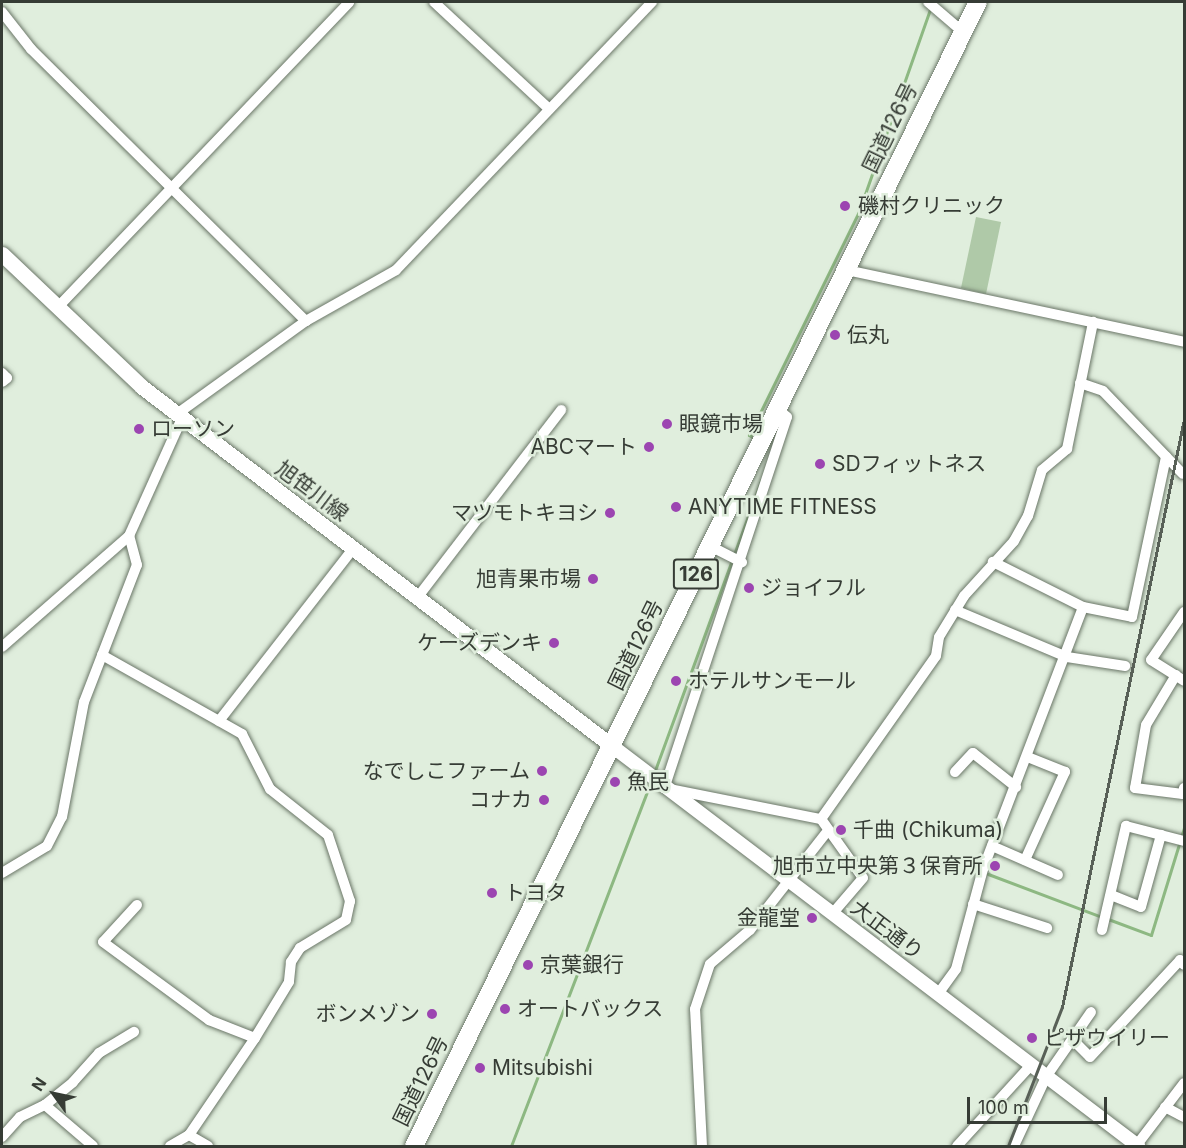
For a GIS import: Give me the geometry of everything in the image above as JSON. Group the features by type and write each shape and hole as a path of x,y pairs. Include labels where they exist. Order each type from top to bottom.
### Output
{"highway":[{"name":"国道126号","path":"414,1146 978,2"}],"main road":[{"name":"旭笹川線","path":"2,254 57,308 179,416 612,746"}],"street":[{"path":"57,308 174,191 349,2"},
{"path":"434,2 549,109"},
{"path":"2,647 129,536 179,416 306,321 396,270 652,2"},
{"path":"928,2 936,12 963,32"},
{"path":"2,12 174,191 306,321"},
{"path":"846,270 1185,342"},
{"path":"821,819 936,656 939,637 955,610 1028,516 1042,470 1067,449 1093,321"},
{"path":"2,373 7,378 2,382"},
{"path":"1080,383 1103,391 1166,457 1184,472"},
{"path":"778,409 787,417 736,559 664,788 821,819"},
{"path":"417,598 561,410"},
{"path":"993,562 1083,607 1132,617 1166,457"},
{"path":"2,873 48,846 62,817 84,702 137,565 129,536"},
{"path":"710,546 736,559"},
{"path":"219,721 353,549"},
{"path":"938,994 956,969 973,904 992,846 1068,657 1083,607"},
{"path":"955,610 1068,657 1125,666"},
{"path":"1185,612 1151,660 1180,678 1146,725 1135,788 1183,794 1185,788"},
{"path":"102,655 242,734 270,789 328,835 350,902 346,920 300,948 291,962 289,982 255,1038 189,1134 170,1146"},
{"name":"大正通り","path":"612,746 664,788 1137,1146"},
{"path":"955,772 973,753 1016,788"},
{"path":"1025,860 1065,772 1028,757"},
{"path":"821,819 826,833 863,878 832,914"},
{"path":"1102,930 1126,826 1185,841"},
{"path":"702,1146 695,1009 710,964 750,930 826,833"},
{"path":"1111,895 1141,907 1161,835"},
{"path":"992,846 1058,875"},
{"path":"2,861 15,864"},
{"path":"973,904 1047,928"},
{"path":"137,905 103,942 208,1020 255,1038"},
{"path":"1072,1039 1090,1057 1180,960 1185,965"},
{"path":"1014,1146 1046,1077 1091,1012"},
{"path":"2,1137 20,1117 45,1105 99,1053 134,1032"},
{"path":"957,1146 1031,1065"},
{"path":"1137,1146 1185,1083"},
{"path":"45,1105 93,1146"},
{"path":"1165,1107 1185,1117"},
{"path":"189,1134 208,1146"}],"green space":[{"path":"976,217 1001,222 986,294 961,288"}],"waterway":[{"path":"754,438 749,435 859,211 931,6"},
{"path":"654,773 761,480"},
{"path":"511,1146 651,782"},
{"path":"1108,919 1151,935 1184,828"},
{"path":"988,874 1102,917"}],"railway":[{"path":"1008,1146 1062,1007 1184,419"}],"place":[{"name":"磯村クリニック","path":"845,206"},
{"name":"伝丸","path":"835,335"},
{"name":"眼鏡市場","path":"667,424"},
{"name":"ローソン","path":"139,429"},
{"name":"ABCマート","path":"649,447"},
{"name":"SDフィットネス","path":"820,464"},
{"name":"ANYTIME FITNESS","path":"676,507"},
{"name":"マツモトキヨシ","path":"610,513"},
{"name":"旭青果市場","path":"593,579"},
{"name":"ジョイフル","path":"749,588"},
{"name":"ケーズデンキ","path":"554,643"},
{"name":"ホテルサンモール","path":"676,681"},
{"name":"なでしこファーム","path":"542,771"},
{"name":"魚民","path":"615,782"},
{"name":"コナカ","path":"544,800"},
{"name":"千曲 (Chikuma)","path":"841,830"},
{"name":"旭市立中央第３保育所","path":"995,866"},
{"name":"トヨタ","path":"492,893"},
{"name":"金龍堂","path":"812,918"},
{"name":"京葉銀行","path":"528,965"},
{"name":"オートバックス","path":"505,1009"},
{"name":"ボンメゾン","path":"432,1014"},
{"name":"ピザウイリー","path":"1032,1038"},
{"name":"Mitsubishi","path":"480,1068"}]}
